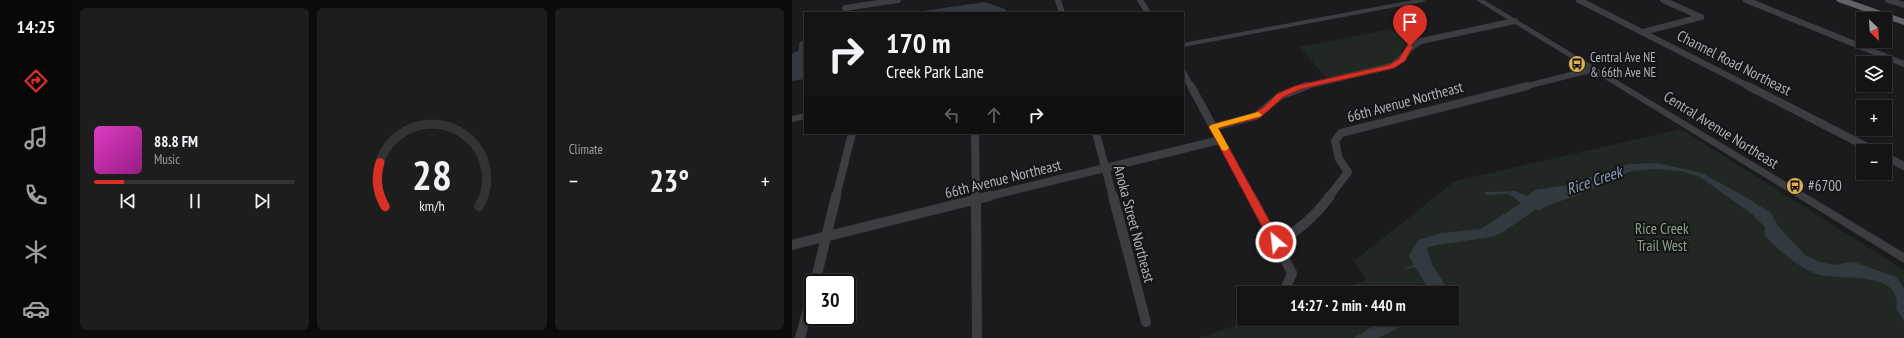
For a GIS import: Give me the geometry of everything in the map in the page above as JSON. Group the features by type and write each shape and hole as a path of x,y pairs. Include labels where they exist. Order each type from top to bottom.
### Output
{"highway":[{"path":"1841,0 1904,22"},
{"path":"1863,0 1904,14"}],"street":[{"path":"845,8 898,0"},
{"path":"1058,0 1062,12"},
{"path":"1140,0 1147,12"},
{"path":"1184,45 1422,0"},
{"name":"Central Avenue Northeast","path":"1481,0 1904,259"},
{"name":"Channel Road Northeast","path":"1579,0 1861,144"},
{"path":"1643,32 1701,17 1663,0"},
{"path":"1746,0 1904,64"},
{"path":"1888,0 1904,6"},
{"path":"1214,127 1256,116 1280,96 1298,88 1392,66 1402,60 1408,48 1421,41 1515,21"},
{"name":"66th Avenue Northeast","path":"1276,242 1286,239 1304,226 1348,172 1339,159 1335,141 1341,133 1594,69"},
{"path":"1184,74 1292,273 1287,285"},
{"path":"792,119 804,116"},
{"path":"817,274 852,134"},
{"path":"975,134 978,338"},
{"name":"Anoka Street Northeast","path":"1096,134 1146,322"},
{"name":"66th Avenue Northeast","path":"792,245 1220,140"},
{"path":"1892,160 1904,166"},
{"path":"800,338 804,323"}],"green space":[{"path":"1391,29 1408,43 1398,58 1372,69 1353,73 1327,78 1299,47"},
{"name":"Rice Creek Trail West","path":"1681,129 1904,270 1904,338 1199,338 1237,325 1459,326 1459,286 1348,286 1366,280 1354,261 1455,181"}],"water":[{"path":"985,2 1005,9 1008,12 916,12"},
{"path":"804,39 804,79 792,81 792,54 799,50 799,43"},
{"name":"Rice Creek","path":"1657,163 1702,173 1771,213 1778,226 1805,255 1820,262 1835,265 1850,262 1857,263 1896,277 1904,288 1904,321 1896,309 1896,296 1890,287 1880,282 1867,279 1817,274 1802,267 1795,263 1765,236 1765,227 1753,215 1700,177 1681,171 1652,169 1631,171 1578,195 1549,205 1540,210 1535,210 1503,232 1492,237 1436,245 1427,248 1432,264 1446,286 1427,286 1415,267 1399,270 1414,265 1409,256 1418,240 1441,233 1481,229 1521,203 1509,194 1486,195 1484,192 1515,191 1527,196 1535,190 1568,185 1628,164"},
{"path":"1373,326 1401,326 1379,338 1354,338"}],"slow traffic":[{"path":"1225,148 1214,127 1258,115"}],"place":[{"name":"Central Ave NE & 66th Ave NE","path":"1577,64"},
{"name":"#6700","path":"1795,186"}],"route":[{"path":"1276,242 1214,127 1256,116 1288,91 1392,66 1402,60 1410,46"}]}
